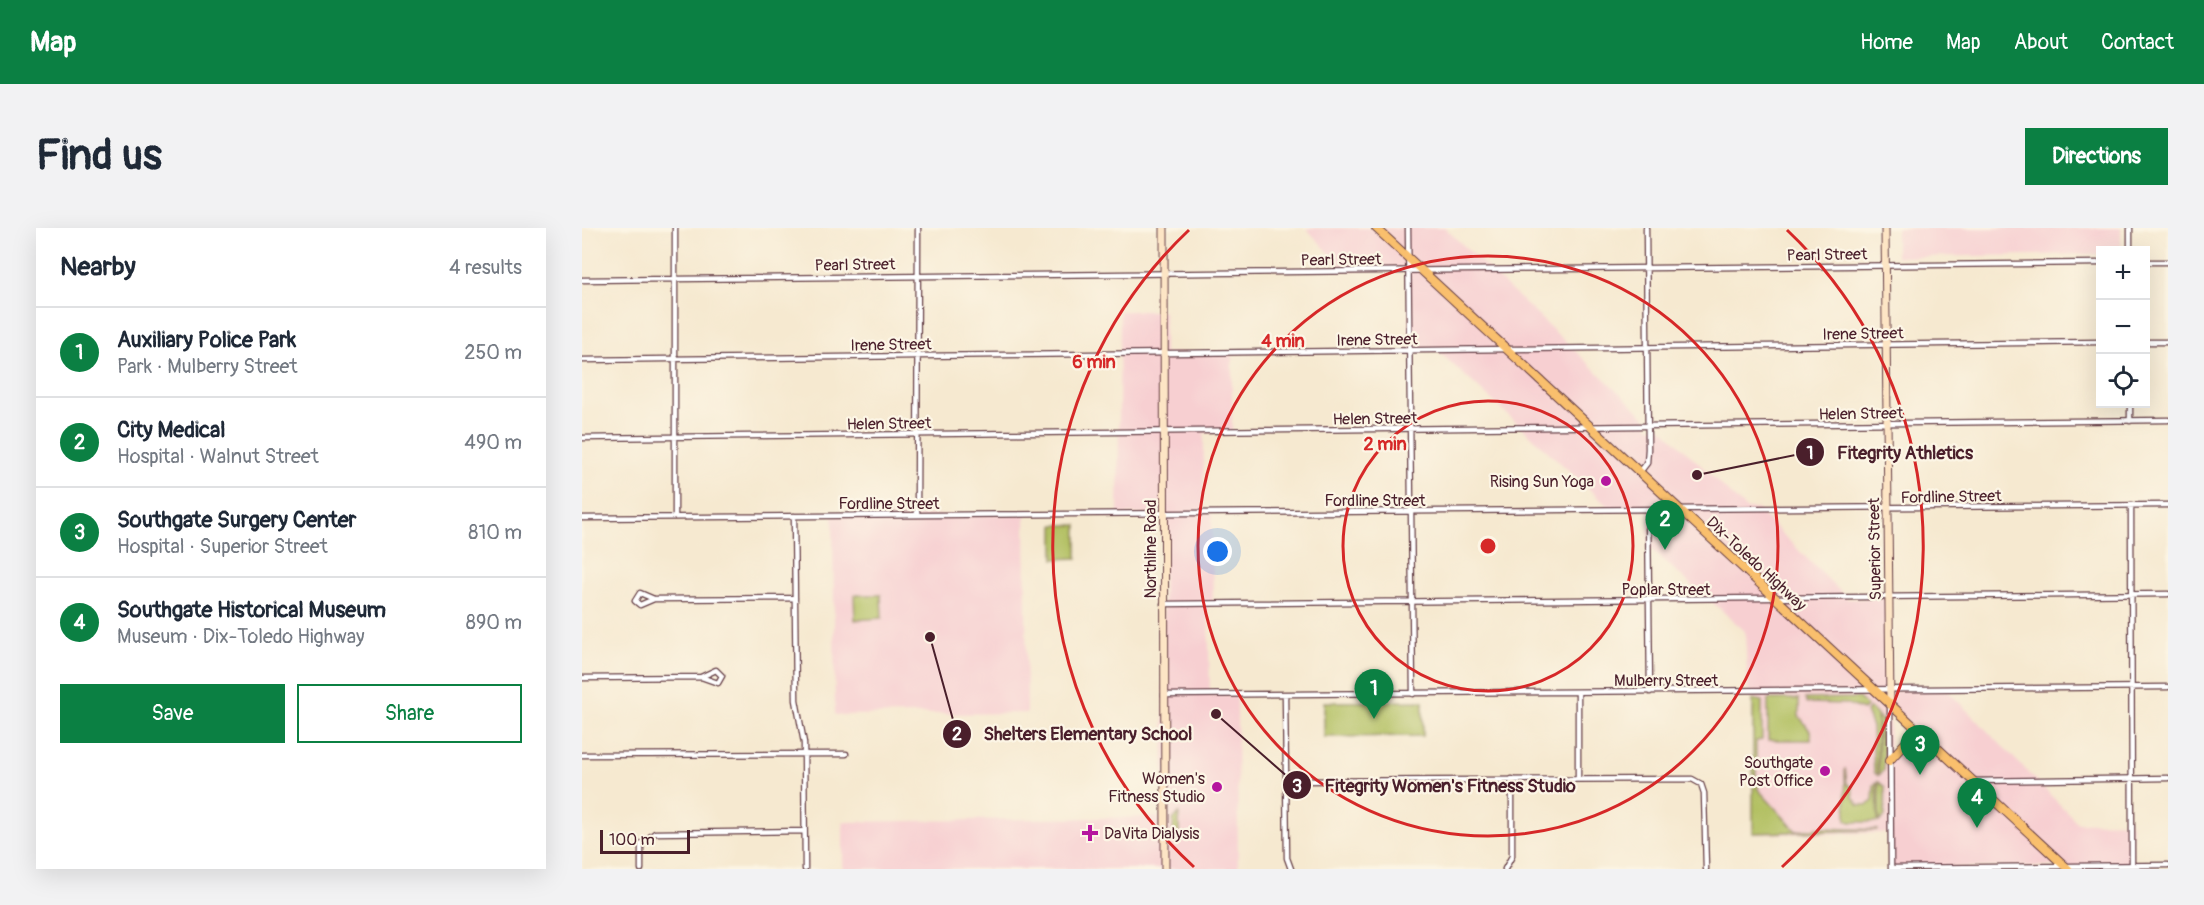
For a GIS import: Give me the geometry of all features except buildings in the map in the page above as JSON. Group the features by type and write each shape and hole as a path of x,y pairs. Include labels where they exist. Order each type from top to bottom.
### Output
{"main road":[{"name":"Northline Road","path":"1164,228 1165,869"},
{"name":"Dix-Toledo Highway","path":"1376,228 2066,868"},
{"name":"Superior Street","path":"1885,228 1890,704"},
{"path":"1889,761 1917,730"}],"street":[{"path":"675,228 675,517"},
{"path":"917,515 918,228"},
{"path":"1408,228 1413,694"},
{"path":"1640,473 1647,463 1648,427 1646,228"},
{"path":"2130,228 2130,246"},
{"name":"Pearl Street","path":"582,280 2096,262"},
{"path":"2150,262 2168,262"},
{"name":"Irene Street","path":"582,360 2096,342"},
{"path":"2150,342 2168,342"},
{"path":"2130,408 2130,421"},
{"name":"Helen Street","path":"582,438 2168,420"},
{"path":"2131,505 2132,865"},
{"name":"Fordline Street","path":"582,518 2168,505"},
{"path":"1648,510 1650,692"},
{"path":"794,516 796,700 804,754 805,869"},
{"name":"Poplar Street","path":"1164,604 1777,600 2168,594"},
{"path":"654,599 795,598"},
{"path":"582,678 701,677"},
{"name":"Mulberry Street","path":"1164,696 2168,687"},
{"path":"1578,693 1578,778"},
{"path":"1285,694 1287,858 1291,869"},
{"name":"Superior Street","path":"1890,704 1891,868"},
{"path":"582,755 846,754"},
{"path":"1286,781 1578,778 1695,780 1704,793 1706,869"},
{"path":"1972,781 2168,778"},
{"path":"1505,869 1512,856 1512,779"},
{"path":"641,869 641,848 644,840 658,832 804,831"},
{"path":"1891,868 2066,868 2168,865"}],"shaded area":[{"path":"1306,228 1445,228 1647,419 1648,427 1662,428 1746,509 1757,509 1848,599 1888,598 1890,690 1947,690 2078,823 2132,822 2132,865 2152,865 2156,869 2068,869 2065,866 1891,868 1890,833 1753,834 1753,692 1748,692 1745,631 1711,601 1702,601 1697,590 1648,546 1648,510 1613,511 1438,351 1409,351 1409,270 1346,271","holes":["1890,705 1917,730 1889,760"]},
{"path":"1896,228 2121,228 2121,246 2096,246 2096,254 1896,257"},
{"path":"1120,311 1164,311 1164,353 1232,352 1232,432 1204,433 1203,513 1212,513 1213,604 1208,605 1210,695 1237,695 1238,869 843,869 843,822 1164,817 1163,514 1118,514"},
{"path":"1025,514 1027,713 835,715 833,516"}],"green space":[{"path":"1054,525 1077,525 1077,558 1054,559"},
{"path":"854,595 881,595 882,618 855,620"},
{"path":"1859,698 1867,706 1863,710 1848,704 1807,703 1805,699"},
{"path":"1753,699 1762,701 1762,740 1756,741 1756,783 1761,783 1757,788 1796,831 1820,828 1878,830 1753,833"},
{"path":"1768,699 1799,699 1799,716 1811,732 1811,740 1768,740"},
{"path":"1423,701 1423,736 1324,737 1324,702"},
{"path":"1870,708 1877,715 1877,775 1874,772 1872,727 1866,712"},
{"path":"1878,716 1883,721 1884,770 1879,775"},
{"path":"1845,768 1847,784 1852,787 1853,797 1859,805 1867,805 1873,801 1874,785 1877,782 1878,822 1846,820"},
{"path":"1879,782 1885,787 1885,816 1879,822"},
{"path":"1179,813 1179,842 1173,840 1173,820"}],"place":[{"name":"Fitegrity Athletics","path":"1697,475"},
{"name":"Rising Sun Yoga","path":"1606,481"},
{"name":"City Medical","path":"1665,550"},
{"name":"Shelters Elementary School","path":"930,637"},
{"name":"Fitegrity Women's Fitness Studio","path":"1216,714"},
{"name":"Auxiliary Police Park","path":"1374,719"},
{"name":"Southgate Post Office","path":"1825,771"},
{"name":"Southgate Surgery Center","path":"1920,775"},
{"name":"Women's Fitness Studio","path":"1217,787"},
{"name":"Southgate Historical Museum","path":"1977,828"},
{"name":"DaVita Dialysis","path":"1090,833"}]}
